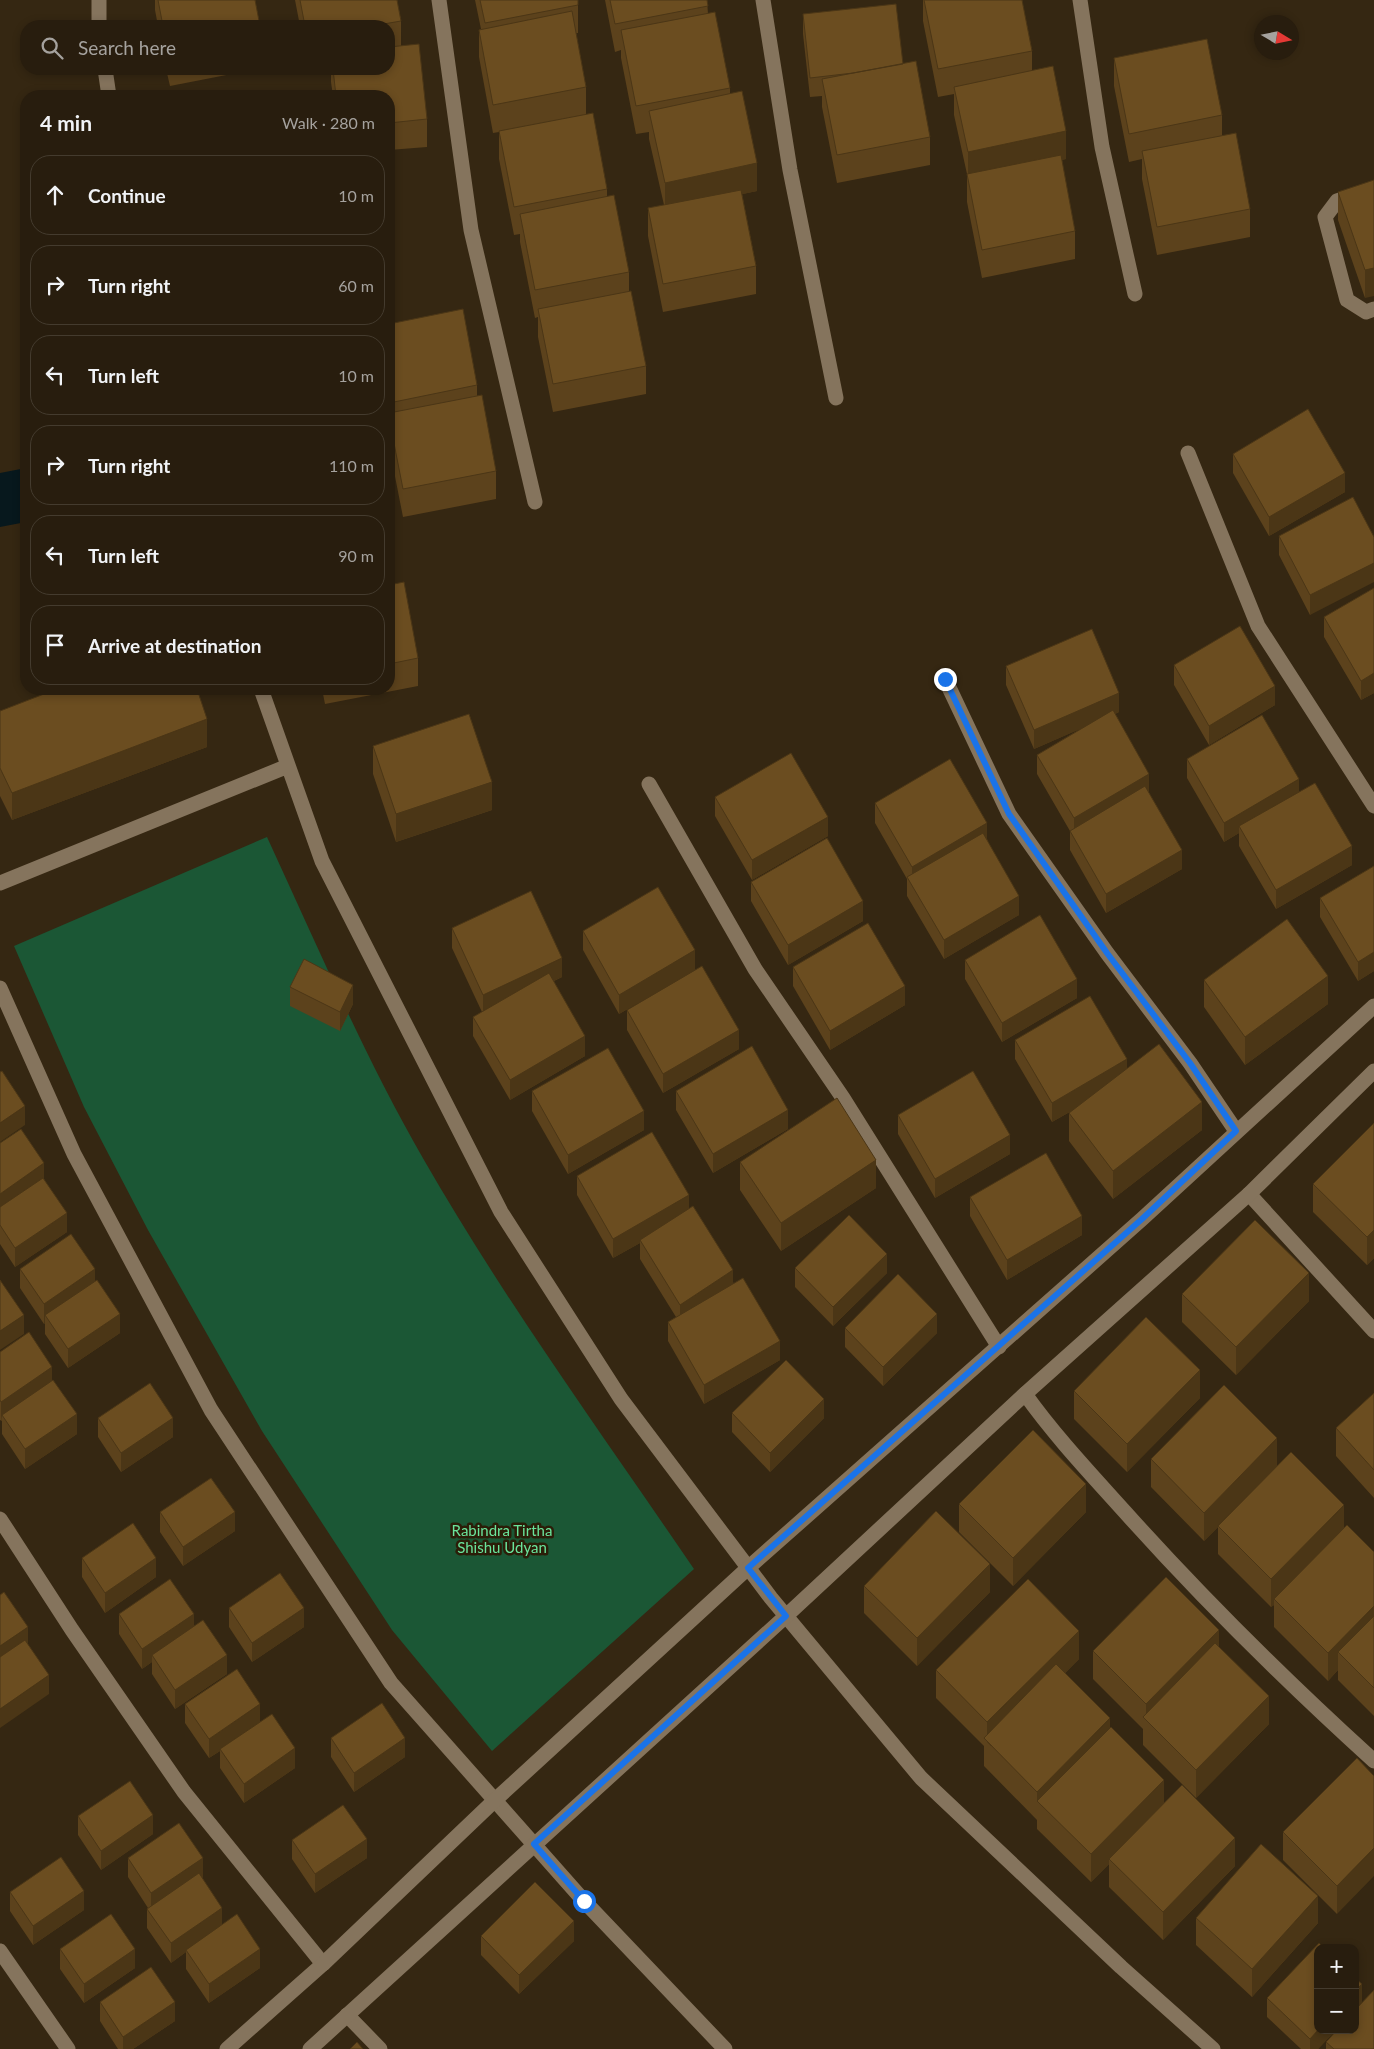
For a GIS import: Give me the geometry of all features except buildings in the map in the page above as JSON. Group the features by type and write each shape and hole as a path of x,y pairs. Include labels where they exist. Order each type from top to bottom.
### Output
{"street":[{"path":"99,0 99,20"},
{"path":"439,0 471,230 535,502"},
{"path":"763,0 790,170 836,398"},
{"path":"1080,0 1102,146 1135,294"},
{"path":"106,75 108,90"},
{"path":"1374,189 1337,200 1325,217 1346,300 1366,312 1374,309"},
{"path":"1188,453 1258,626 1374,806"},
{"path":"945,679 1009,814 1107,953 1190,1063 1236,1131"},
{"path":"263,695 322,861 501,1212 621,1399 748,1568 921,1778 1121,1967 1213,2049"},
{"path":"0,883 288,766"},
{"path":"649,784 755,969 843,1098 998,1346"},
{"path":"0,988 74,1154 211,1410 392,1683 584,1901 725,2049"},
{"path":"227,2049 322,1964 494,1801 748,1568 1142,1219 1374,1006"},
{"path":"310,2049 786,1616 1025,1394 1249,1194 1374,1072"},
{"path":"1249,1194 1374,1331"},
{"path":"1025,1394 1050,1428 1176,1569 1316,1709 1374,1761"},
{"path":"0,1519 72,1630 184,1792 322,1964"},
{"path":"0,1951 68,2049"},
{"path":"347,2015 380,2049"}],"green space":[{"name":"Rabindra Tirtha Shishu Udyan","path":"267,837 361,1041 424,1160 455,1213 521,1316 694,1569 492,1751 392,1630 262,1431 148,1230 84,1107 14,946"}],"shaded area":[{"path":"20,469 20,523 0,527 0,473"}],"route":[{"path":"584,1901 534,1844 786,1616 748,1568 1142,1219 1236,1131 1190,1063 1107,953 1009,814 945,679"}]}
